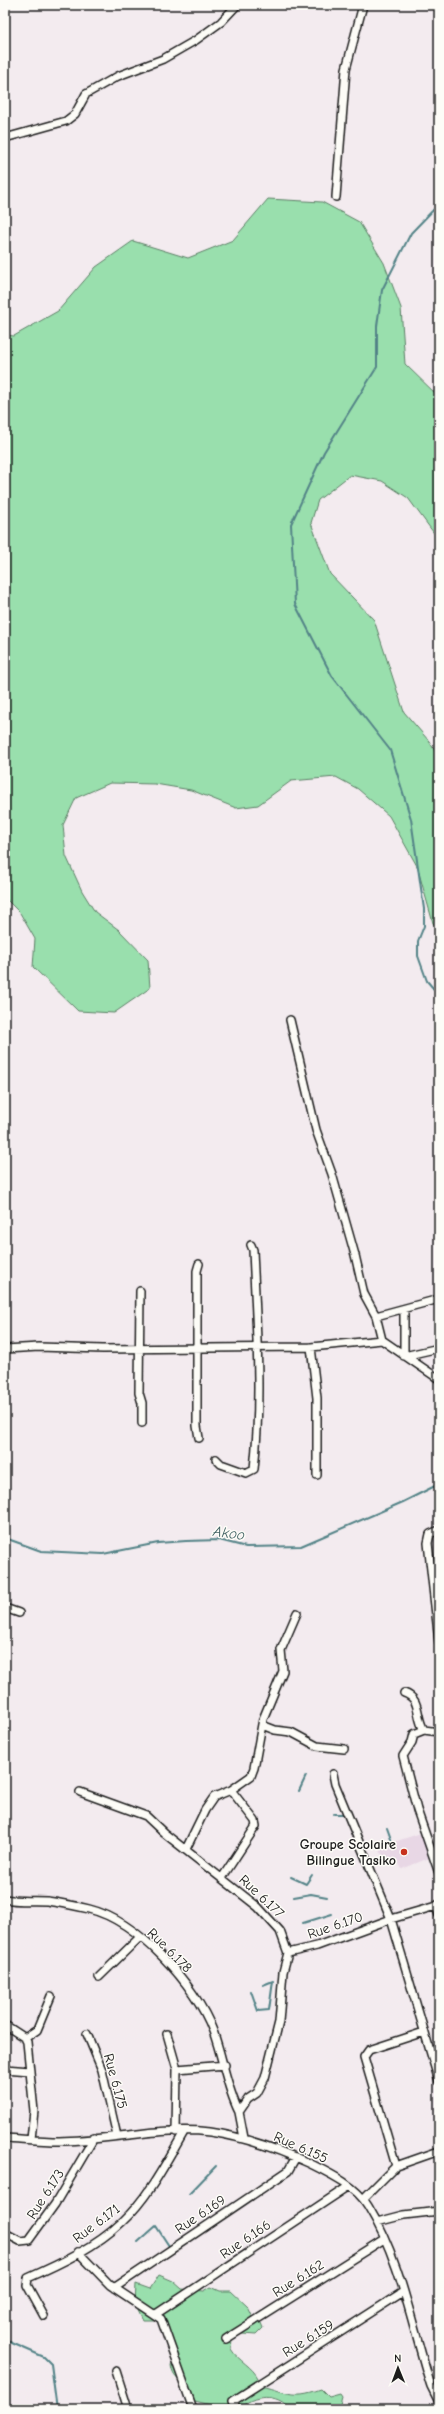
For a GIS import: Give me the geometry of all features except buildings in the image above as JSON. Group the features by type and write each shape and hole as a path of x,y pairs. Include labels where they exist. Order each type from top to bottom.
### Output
{"street":[{"path":"5,138 66,121 75,114 86,94 118,76 163,59 196,40 221,22 237,5"},
{"path":"336,197 346,69 362,5"},
{"path":"290,1020 316,1130 332,1174 355,1255 364,1294 376,1316 382,1340 439,1379"},
{"path":"216,1459 221,1464 246,1473 254,1469 256,1446 257,1348 253,1250 251,1245"},
{"path":"199,1264 197,1272 197,1426 199,1438"},
{"path":"140,1291 141,1348 139,1393 142,1403 142,1422"},
{"path":"376,1316 404,1310 439,1299"},
{"path":"404,1310 404,1356"},
{"path":"5,1350 39,1347 311,1347 382,1340"},
{"path":"311,1347 317,1398 317,1475"},
{"path":"404,1356 439,1348"},
{"path":"439,1530 430,1534 428,1543 432,1584 437,1596 439,1642"},
{"path":"5,1608 18,1613"},
{"path":"186,1849 205,1810 214,1797 231,1790 251,1776 254,1768 262,1725 273,1690 283,1671 281,1650 297,1613"},
{"path":"439,1662 439,1683"},
{"path":"404,1692 414,1698 417,1703 424,1730"},
{"path":"262,1725 275,1730 291,1732 317,1746 344,1749"},
{"path":"439,1732 424,1730 414,1734 412,1742 403,1756 417,1810 439,1873"},
{"path":"333,1774 335,1784 391,1919 439,2081"},
{"path":"222,1878 256,1826 255,1821 231,1790"},
{"name":"Rue 6.177","path":"80,1792 150,1818 164,1833 258,1907 280,1931 288,1953"},
{"name":"Rue 6.178","path":"5,1899 48,1901 101,1912 140,1937 179,1974 198,2001 213,2030 225,2065 232,2097 239,2112"},
{"path":"437,1905 439,1915"},
{"name":"Rue 6.170","path":"288,1953 317,1946 391,1919 437,1905"},
{"path":"99,1977 140,1937"},
{"path":"244,2138 239,2112 248,2099 257,2093 265,2078 279,2022 282,1972 288,1953"},
{"path":"25,2038 37,2030 52,1996"},
{"path":"5,2025 25,2038 28,2048 34,2111 31,2139"},
{"path":"396,2166 364,2057 369,2050 424,2032"},
{"name":"Rue 6.175","path":"87,2034 102,2070 117,2136"},
{"path":"167,2034 177,2069 176,2132"},
{"path":"177,2069 225,2065"},
{"path":"5,2069 30,2071"},
{"name":"Rue 6.155","path":"5,2138 60,2141 176,2132 208,2132 244,2138 296,2157 349,2186 363,2199 377,2222 403,2292 431,2386 439,2402"},
{"name":"Rue 6.171","path":"44,2316 27,2285 28,2278 78,2252 108,2234 131,2212 166,2164 184,2132"},
{"name":"Rue 6.173","path":"5,2233 20,2241 29,2240 55,2204 94,2138"},
{"path":"363,2199 396,2166 439,2151"},
{"name":"Rue 6.169","path":"114,2288 288,2171 296,2157"},
{"name":"Rue 6.166","path":"156,2314 349,2186"},
{"path":"377,2222 404,2215 439,2211"},
{"name":"Rue 6.162","path":"226,2339 384,2239"},
{"path":"78,2252 114,2288 156,2314 163,2324 193,2409"},
{"name":"Rue 6.159","path":"236,2409 233,2401 403,2292"},
{"path":"116,2371 128,2409"}],"shaded area":[{"name":"Groupe Scolaire Bilingue Tasiko","path":"421,1833 429,1858 402,1869 397,1860 384,1861 379,1847"}],"green space":[{"path":"268,199 322,202 359,222 384,263 401,308 405,364 439,397 439,540 408,498 382,481 350,475 318,500 311,523 330,574 374,620 404,712 429,741 439,758 439,931 433,923 417,866 389,816 358,789 336,777 291,781 258,805 236,808 191,790 155,784 110,783 76,798 63,825 66,856 82,891 95,912 119,930 148,960 150,988 114,1013 78,1011 33,967 35,939 20,913 5,898 5,335 14,336 58,311 96,267 133,241 188,258 233,240"},
{"path":"159,2275 173,2281 182,2289 204,2291 211,2287 220,2291 231,2291 248,2307 254,2320 261,2323 263,2328 256,2335 242,2334 232,2339 231,2349 237,2357 256,2375 259,2380 257,2385 295,2394 302,2394 321,2389 329,2397 340,2394 342,2397 340,2404 344,2409 290,2409 279,2400 265,2397 251,2400 239,2409 214,2409 211,2405 191,2400 183,2382 173,2373 171,2365 175,2358 159,2324 155,2320 143,2320 135,2303 136,2284 150,2289"}],"waterway":[{"path":"439,204 411,233 382,290 377,326 377,367 324,452 291,524 295,604 332,676 390,750 411,819 424,909 424,926 418,941 418,956 427,981 439,995"},
{"name":"Akoo","path":"5,1538 41,1551 103,1554 158,1543 186,1541 219,1540 246,1547 301,1546 403,1502 439,1484"},
{"path":"299,1791 306,1776"},
{"path":"334,1814 344,1814"},
{"path":"387,1828 392,1842"},
{"path":"291,1877 306,1884 312,1875"},
{"path":"294,1897 311,1894 327,1897"},
{"path":"303,1923 332,1914"},
{"path":"251,1991 258,2011 269,2010 273,1981 263,1985"},
{"path":"189,2194 216,2166"},
{"path":"138,2242 156,2226 169,2246"},
{"path":"5,2340 44,2357 51,2364 57,2409"}],"place":[{"name":"Groupe Scolaire Bilingue Tasiko","path":"404,1852"}]}
